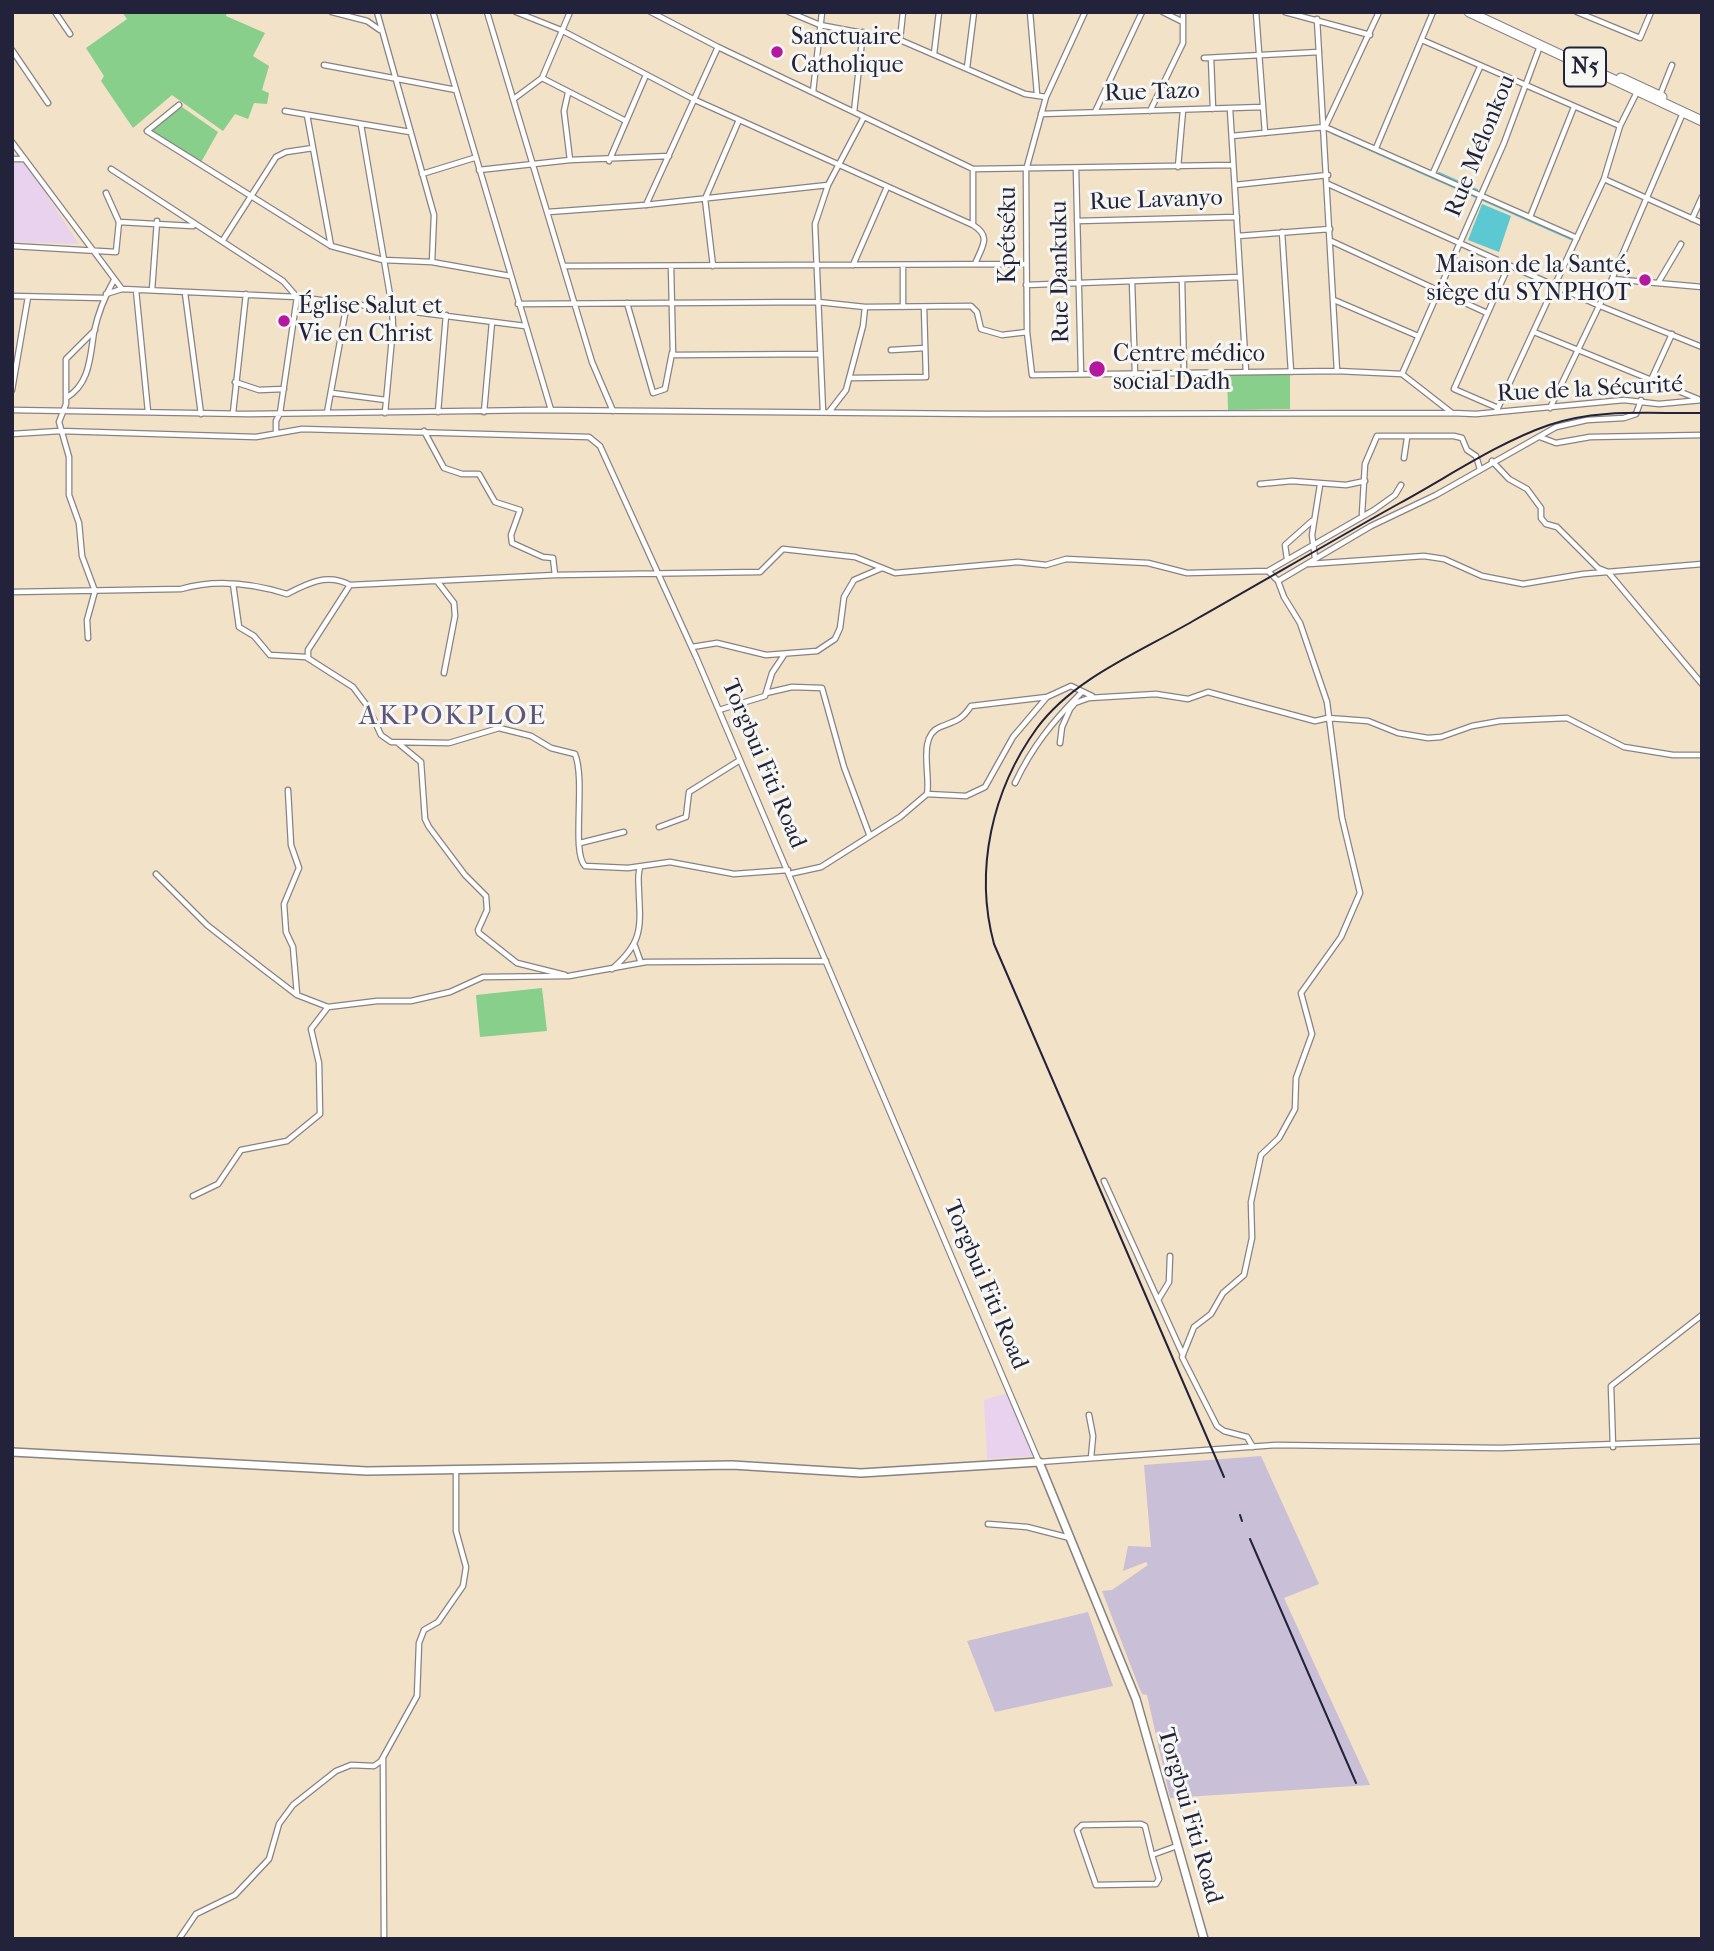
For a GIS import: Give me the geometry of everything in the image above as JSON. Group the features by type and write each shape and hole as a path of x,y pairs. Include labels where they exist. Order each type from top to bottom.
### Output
{"highway":[{"name":"N5","path":"1469,12 1702,115"},
{"name":"N5","path":"1482,12 1637,92 1702,121"}],"street":[{"path":"55,12 70,34"},
{"path":"332,12 367,21 380,31"},
{"path":"377,12 380,31 436,222 432,262"},
{"path":"433,12 474,158 551,410"},
{"path":"487,12 592,362 613,411"},
{"path":"516,12 561,30 695,100 973,225 983,231 985,237 975,264"},
{"path":"514,98 542,78 570,12"},
{"path":"651,12 973,169 1076,170 1233,165"},
{"path":"666,12 667,20"},
{"path":"789,12 820,25 900,40 1025,94 1046,97"},
{"path":"813,92 822,12"},
{"path":"900,40 903,12"},
{"path":"934,54 939,12"},
{"path":"967,68 974,12"},
{"path":"1030,12 1037,94"},
{"name":"Kpétséku","path":"1081,374 1032,375 1027,332 1026,170 1046,97 1085,12"},
{"path":"1095,113 1142,12"},
{"path":"1163,12 1183,22"},
{"path":"1150,111 1183,43 1183,12"},
{"path":"1256,12 1265,133"},
{"path":"1285,12 1304,14 1370,35"},
{"path":"1325,127 1370,35 1378,12"},
{"path":"1376,148 1433,12"},
{"path":"1577,12 1640,38 1651,12"},
{"path":"1591,19 1594,12"},
{"path":"1317,19 1338,372"},
{"path":"854,112 863,32"},
{"path":"1422,40 1620,126"},
{"name":"Rue Mélonkou","path":"1402,374 1481,195 1542,43"},
{"path":"645,205 718,47"},
{"path":"12,50 48,103"},
{"path":"1213,109 1208,58 1319,52"},
{"path":"324,65 456,90"},
{"path":"1660,96 1672,65"},
{"path":"1433,173 1480,67"},
{"path":"609,161 646,75"},
{"path":"542,78 626,121"},
{"path":"398,94 411,82"},
{"path":"1509,265 1454,389 1497,410 1604,179 1620,126 1637,92"},
{"path":"568,93 564,111 570,160"},
{"path":"180,106 147,131 331,246 383,260 432,262 510,276"},
{"name":"Rue Tazo","path":"1041,114 1263,107"},
{"path":"1530,217 1574,107"},
{"path":"1230,109 1246,372"},
{"path":"1178,167 1183,110"},
{"path":"285,111 410,132"},
{"path":"1550,409 1648,200 1683,113"},
{"path":"307,115 331,246"},
{"path":"826,412 820,354 816,224 828,185 864,117"},
{"path":"713,266 705,199 739,120"},
{"path":"361,125 392,307 393,327 385,413"},
{"path":"1232,136 1325,127 1577,238"},
{"path":"12,142 122,289"},
{"path":"223,240 276,157 286,152 313,148"},
{"path":"479,170 570,160 609,161 669,156"},
{"path":"422,174 474,158"},
{"path":"12,159 25,159"},
{"path":"111,169 194,226 223,240 283,281 296,297 276,433"},
{"path":"973,169 973,225"},
{"name":"Rue Dankuku","path":"1076,170 1081,374"},
{"path":"1235,185 1328,176"},
{"path":"1604,179 1702,223"},
{"path":"1328,184 1600,306 1702,347"},
{"path":"548,212 645,205 828,185"},
{"path":"853,265 887,187"},
{"path":"12,246 116,252 119,222 106,193"},
{"path":"1692,219 1702,197"},
{"name":"Rue Lavanyo","path":"1077,221 1237,217"},
{"path":"119,222 157,221 194,226"},
{"path":"152,290 157,221"},
{"path":"1238,236 1330,229"},
{"path":"1282,232 1291,372"},
{"path":"1331,242 1487,313"},
{"path":"1658,283 1681,244"},
{"path":"565,266 1026,264"},
{"path":"903,265 903,307"},
{"path":"627,303 653,393 665,389 672,353 671,266"},
{"path":"1026,285 1240,277"},
{"path":"1181,279 1184,373"},
{"path":"1612,279 1702,287"},
{"path":"66,398 78,392 90,366 95,330 105,296 114,280"},
{"path":"1132,281 1135,374"},
{"path":"12,296 105,296 122,289 296,297 392,307 525,326"},
{"path":"136,290 148,412"},
{"path":"184,293 201,414"},
{"path":"233,413 246,295"},
{"path":"12,390 28,297"},
{"path":"1334,300 1418,336"},
{"path":"518,304 818,302 865,307 971,306 977,312 981,329 1002,335 1027,332"},
{"path":"327,412 346,303"},
{"path":"826,412 833,402 844,394 850,378 865,307"},
{"path":"850,378 924,378 928,370 924,307"},
{"path":"438,412 446,315"},
{"path":"484,412 492,322"},
{"path":"88,638 87,620 95,592 82,556 79,523 69,495 69,457 60,431 66,398 66,359 95,330"},
{"path":"1534,332 1701,400"},
{"path":"1651,380 1672,334"},
{"path":"891,350 925,348"},
{"path":"672,353 820,354"},
{"path":"1081,374 1402,374 1452,412"},
{"path":"235,382 259,390 284,389"},
{"path":"332,393 386,400"},
{"path":"1278,580 1540,437 1569,423 1628,418 1636,414 1641,400"},
{"name":"Rue de la Sécurité","path":"12,410 201,414 551,410 1452,412 1550,409 1596,402 1641,400 1658,404 1701,400"},
{"name":"Torgbui Fiti Road","path":"12,434 60,431 256,437 302,429 589,437 609,460 613,476 692,647 1039,1461 1136,1699 1204,1939"},
{"path":"424,431 444,468 462,474 479,474 495,502 520,509 511,535 512,543 553,558 555,575"},
{"path":"1540,437 1556,443 1590,437 1702,435"},
{"path":"1362,514 1365,464 1377,436 1462,438 1466,450 1479,460 1480,469"},
{"path":"1404,458 1407,438"},
{"path":"1492,461 1509,479 1527,489 1541,508 1541,518 1546,524 1557,527 1598,568 1608,572 1702,684"},
{"path":"1260,484 1292,481 1346,485 1365,481"},
{"path":"1315,558 1312,545 1313,521 1320,485"},
{"path":"12,592 181,589 207,581 267,587 287,594 314,580 338,579 350,585 555,575 760,572 783,548 855,557 895,573 1018,562 1046,565 1066,559 1148,563 1187,573 1268,571 1362,514 1387,502 1401,485"},
{"path":"1287,560 1285,545 1313,521"},
{"path":"1304,565 1424,556 1444,559 1482,576 1522,583 1702,564"},
{"path":"692,647 717,643 766,655 784,655 808,653 828,646 840,628 847,590 861,576 883,568"},
{"path":"1183,1354 1194,1327 1205,1320 1223,1293 1244,1275 1252,1238 1251,1202 1261,1155 1279,1138 1295,1109 1296,1078 1312,1034 1301,993 1341,937 1360,893 1342,818 1327,702 1300,623 1284,597 1278,580 1268,571"},
{"path":"437,581 454,603 455,616 444,673"},
{"path":"233,584 239,627 254,636 270,655 309,659 353,687 368,707 381,735 397,743 421,762 425,820 465,875 486,896 486,910 479,933 517,963 569,976"},
{"path":"309,659 308,650 350,585"},
{"path":"719,710 761,698 784,655"},
{"path":"927,794 928,739 937,728 955,723 971,706 1047,697 1071,686 1080,693 1096,698"},
{"path":"766,692 792,687 822,688 844,767 869,834"},
{"path":"1060,743 1062,727 1074,703 1096,698 1145,694 1188,699 1208,692 1315,721 1328,718 1368,721 1398,733 1428,738 1500,721 1567,718 1624,747 1673,755 1702,755"},
{"path":"1015,783 1038,740 1080,693"},
{"path":"397,743 454,742 499,728 531,736 551,748 575,754 582,803 578,829 580,856 585,866 628,868 670,862 734,874 788,872 821,867 869,834 900,817 927,794 966,796 985,787 1013,737 1047,697"},
{"path":"659,827 685,817 689,792 740,760"},
{"path":"288,790 291,845 299,868 285,898 285,916 293,947 297,995"},
{"path":"580,843 624,832"},
{"path":"612,969 635,946 640,933 637,876 641,866"},
{"path":"628,868 637,876"},
{"path":"156,874 207,925 297,995 328,1007 376,1001 411,1001 450,992 483,977 569,976 641,963 826,961"},
{"path":"635,946 641,963"},
{"path":"193,1196 218,1184 241,1150 287,1141 320,1114 319,1063 311,1029 328,1007"},
{"path":"1104,1181 1217,1426 1224,1431 1247,1437 1253,1447"},
{"path":"1158,1301 1169,1282 1170,1255"},
{"path":"1613,1447 1611,1386 1702,1315"},
{"path":"1089,1415 1093,1436 1091,1458"},
{"path":"12,1452 367,1471 732,1465 861,1474 1253,1447 1350,1444 1500,1448 1613,1447 1702,1441"},
{"path":"179,1939 196,1914 235,1895 269,1859 279,1824 293,1805 336,1771 351,1765 374,1766 383,1757 417,1696 419,1643 424,1630 438,1622 463,1586 466,1567 456,1531 456,1470"},
{"path":"988,1524 1027,1527 1071,1538"},
{"path":"383,1757 384,1939"},
{"path":"1141,1824 1145,1826 1152,1855 1158,1879 1156,1884 1096,1885 1077,1830 1082,1825 1141,1824"},
{"path":"1152,1855 1177,1846"}],"shaded area":[{"path":"25,162 79,244 12,242 12,163"},
{"path":"1008,1393 1033,1456 987,1459 984,1400"},
{"path":"1261,1456 1319,1584 1284,1598 1370,1785 1170,1798 1147,1695 1142,1694 1102,1591 1112,1590 1148,1565 1146,1562 1123,1571 1128,1546 1151,1547 1144,1465"},
{"path":"1088,1612 1113,1686 995,1712 967,1641"}],"green space":[{"path":"122,12 227,12 226,16 265,33 253,56 269,66 262,90 269,93 267,104 254,103 248,119 235,114 223,131 172,95 133,128 101,81 104,76 86,48 127,19"},
{"path":"182,107 218,132 200,164 151,130"},
{"path":"1290,373 1290,409 1228,410 1227,374"},
{"path":"542,988 547,1031 480,1037 476,995"}],"water":[{"path":"1482,204 1511,216 1499,252 1468,240"}],"waterway":[{"path":"1332,133 1476,197"},
{"path":"1439,173 1477,190"},
{"path":"1483,200 1571,239"}],"railway":[{"path":"1224,1477 994,944 988,916 987,859 998,804 1008,778 1037,728 1052,710 1089,680 1492,451 1530,432 1586,416 1702,413"},
{"path":"1240,1515 1242,1521"},
{"path":"1250,1539 1356,1783"}],"place":[{"name":"Sanctuaire Catholique","path":"777,52"},
{"name":"Maison de la Santé, siège du SYNPHOT","path":"1645,280"},
{"name":"Église Salut et Vie en Christ","path":"284,321"},
{"name":"Centre médico social Dadh","path":"1097,369"}],"district":[{"name":"AKPOKPLOE","path":"453,717"}]}
